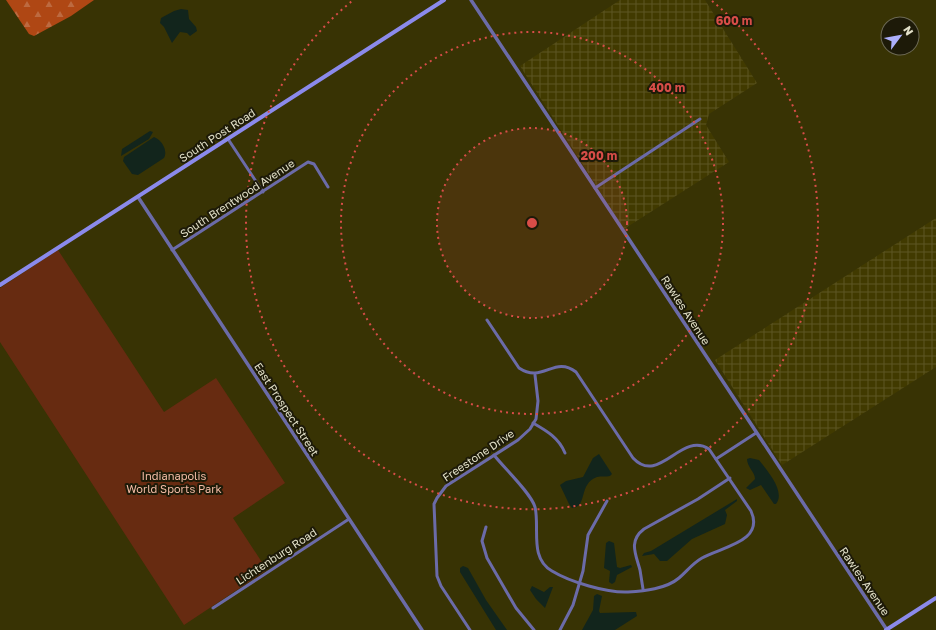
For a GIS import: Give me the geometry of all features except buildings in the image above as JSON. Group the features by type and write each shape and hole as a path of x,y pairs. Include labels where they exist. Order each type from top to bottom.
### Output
{"main road":[{"name":"South Post Road","path":"0,285 444,0"},
{"path":"887,630 936,598"}],"street":[{"name":"Rawles Avenue","path":"471,0 887,630"},
{"path":"595,188 700,119"},
{"path":"228,139 262,192"},
{"name":"South Brentwood Avenue","path":"172,250 308,163 312,162 328,187"},
{"name":"East Prospect Street","path":"138,197 422,630"},
{"path":"487,320 519,368 535,375 559,365 575,371 633,458 640,464 650,467 657,466 685,448 695,445 706,448 716,458 752,513 753,527 745,539 702,558 672,583 643,590 616,591 580,582 550,571 544,564 538,551 536,518 532,500 494,455"},
{"name":"Freestone Drive","path":"470,630 441,586 437,576 434,504 446,486 518,440 533,424 537,412 538,401 535,375"},
{"path":"533,424 555,437 561,443 565,453"},
{"path":"716,458 756,432"},
{"path":"643,590 634,551 635,540 639,534 730,478"},
{"path":"560,630 570,613 580,582 584,566 588,535 607,501"},
{"name":"Lichtenburg Road","path":"213,608 349,519"},
{"path":"486,527 482,541 487,558 516,608 534,630"}],"shaded area":[{"path":"620,0 705,0 757,83 709,114 706,125 729,162 624,229 520,66"},
{"path":"181,9 188,10 189,19 196,27 197,31 190,36 187,33 180,32 172,43 164,27 160,23 161,18"},
{"path":"150,131 153,132 149,139 121,156 122,149"},
{"path":"154,137 157,138 164,146 164,158 138,175 132,174 123,161 124,157"},
{"path":"936,218 936,367 782,465 715,360"},
{"path":"599,454 612,474 610,476 597,477 591,480 587,485 580,504 577,507 572,508 560,485 566,481 583,477 593,458"},
{"path":"750,458 759,460 774,481 779,493 776,504 774,504 761,485 750,490 746,488 755,479 754,474 747,462 747,459"},
{"path":"737,499 737,501 725,510 727,515 725,524 692,539 667,561 660,561 654,554 642,556 644,553 651,551"},
{"path":"609,541 614,543 617,567 620,568 631,565 632,567 617,575 615,582 612,584 609,582 610,571 604,568 606,543"},
{"path":"463,566 468,568 486,600 507,630 496,630 460,572 460,568"},
{"path":"532,586 544,592 550,587 553,587 545,608 530,590"},
{"path":"597,594 602,596 599,611 600,613 636,612 637,616 615,630 582,630 593,610 594,596"}],"green space":[{"path":"6,0 94,0 71,16 34,36 29,34"},
{"name":"Indianapolis World Sports Park","path":"58,250 164,412 216,378 285,483 233,518 267,570 184,625 0,342 0,288"}]}
